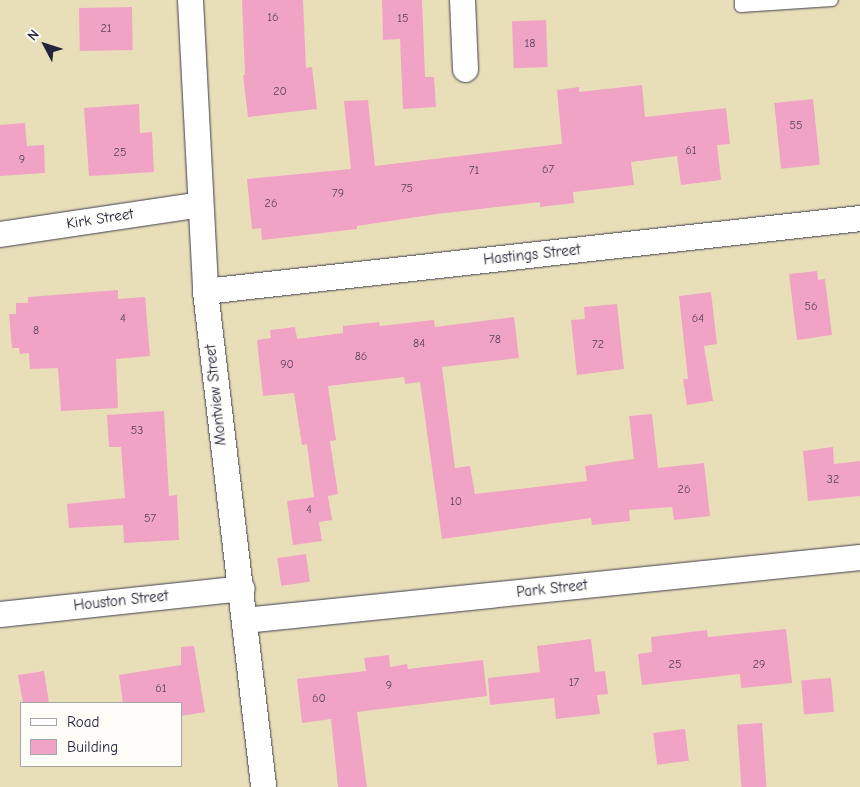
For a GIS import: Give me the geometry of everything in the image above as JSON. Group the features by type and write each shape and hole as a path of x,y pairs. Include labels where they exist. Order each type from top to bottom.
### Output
{"street":[{"name":"Montview Street","path":"190,0 205,291 222,453 242,588 263,787"},
{"path":"462,0 464,69"},
{"name":"Kirk Street","path":"0,234 200,204"},
{"name":"Hastings Street","path":"205,291 860,218"},
{"name":"Park Street","path":"244,620 860,557"},
{"name":"Houston Street","path":"0,614 242,588"}],"lane":[{"path":"741,0 741,6 832,0"}],"building":[{"path":"242,0 303,0 306,68 312,67 317,109 248,117 243,75 245,75"},
{"path":"382,0 422,0 425,77 434,77 436,107 403,109 400,39 383,40"},
{"path":"132,7 133,50 80,51 79,8"},
{"path":"546,20 548,67 514,68 512,21"},
{"path":"642,85 645,117 726,108 730,144 717,145 721,180 681,185 677,156 631,162 634,185 573,192 574,203 540,207 540,202 437,214 357,226 357,229 262,240 261,228 252,229 247,179 351,169 344,101 368,100 375,166 562,144 557,90 579,87 579,92"},
{"path":"813,99 820,165 781,169 774,103"},
{"path":"139,104 140,133 152,132 154,172 89,176 84,108"},
{"path":"25,123 27,146 44,145 45,173 0,176 0,125"},
{"path":"817,271 818,280 825,279 832,335 797,340 789,274"},
{"path":"118,290 118,299 145,297 150,356 116,359 118,408 61,411 58,368 30,369 29,353 20,354 19,348 12,348 9,314 16,314 16,303 28,303 28,297"},
{"path":"711,292 717,344 704,346 713,401 687,405 683,379 688,379 679,296"},
{"path":"617,304 624,369 577,375 571,320 585,319 584,307"},
{"path":"514,317 519,358 442,367 455,468 470,466 475,494 587,481 585,466 634,459 629,416 652,414 658,468 704,463 710,516 674,520 672,507 629,510 630,521 592,525 591,518 442,539 420,382 405,384 404,377 328,386 336,440 330,441 338,494 328,496 332,520 319,522 322,541 293,545 287,501 314,497 307,444 302,445 294,393 263,396 257,340 271,338 270,330 295,327 297,339 343,333 343,326 379,322 380,326 434,320 435,327"},
{"path":"164,411 169,496 177,495 179,540 124,543 123,525 69,528 67,504 125,498 121,447 109,447 107,415"},
{"path":"833,447 834,464 860,461 860,496 808,501 803,451"},
{"path":"306,554 310,582 281,586 277,558"},
{"path":"786,629 792,683 741,688 740,674 642,685 638,654 652,652 651,637 707,630 708,637"},
{"path":"591,639 595,672 605,671 608,694 597,695 600,714 556,719 554,698 490,705 488,678 540,672 537,646"},
{"path":"194,646 205,712 182,716 182,702 123,702 119,675 181,665 181,647"},
{"path":"389,655 390,667 407,664 408,669 483,660 487,696 357,712 367,787 338,787 331,719 302,723 297,679 366,671 364,658"},
{"path":"44,671 49,702 23,702 18,675"},
{"path":"831,678 834,712 804,714 801,681"},
{"path":"762,723 766,787 741,787 737,725"},
{"path":"685,729 689,761 657,765 653,733"}]}
